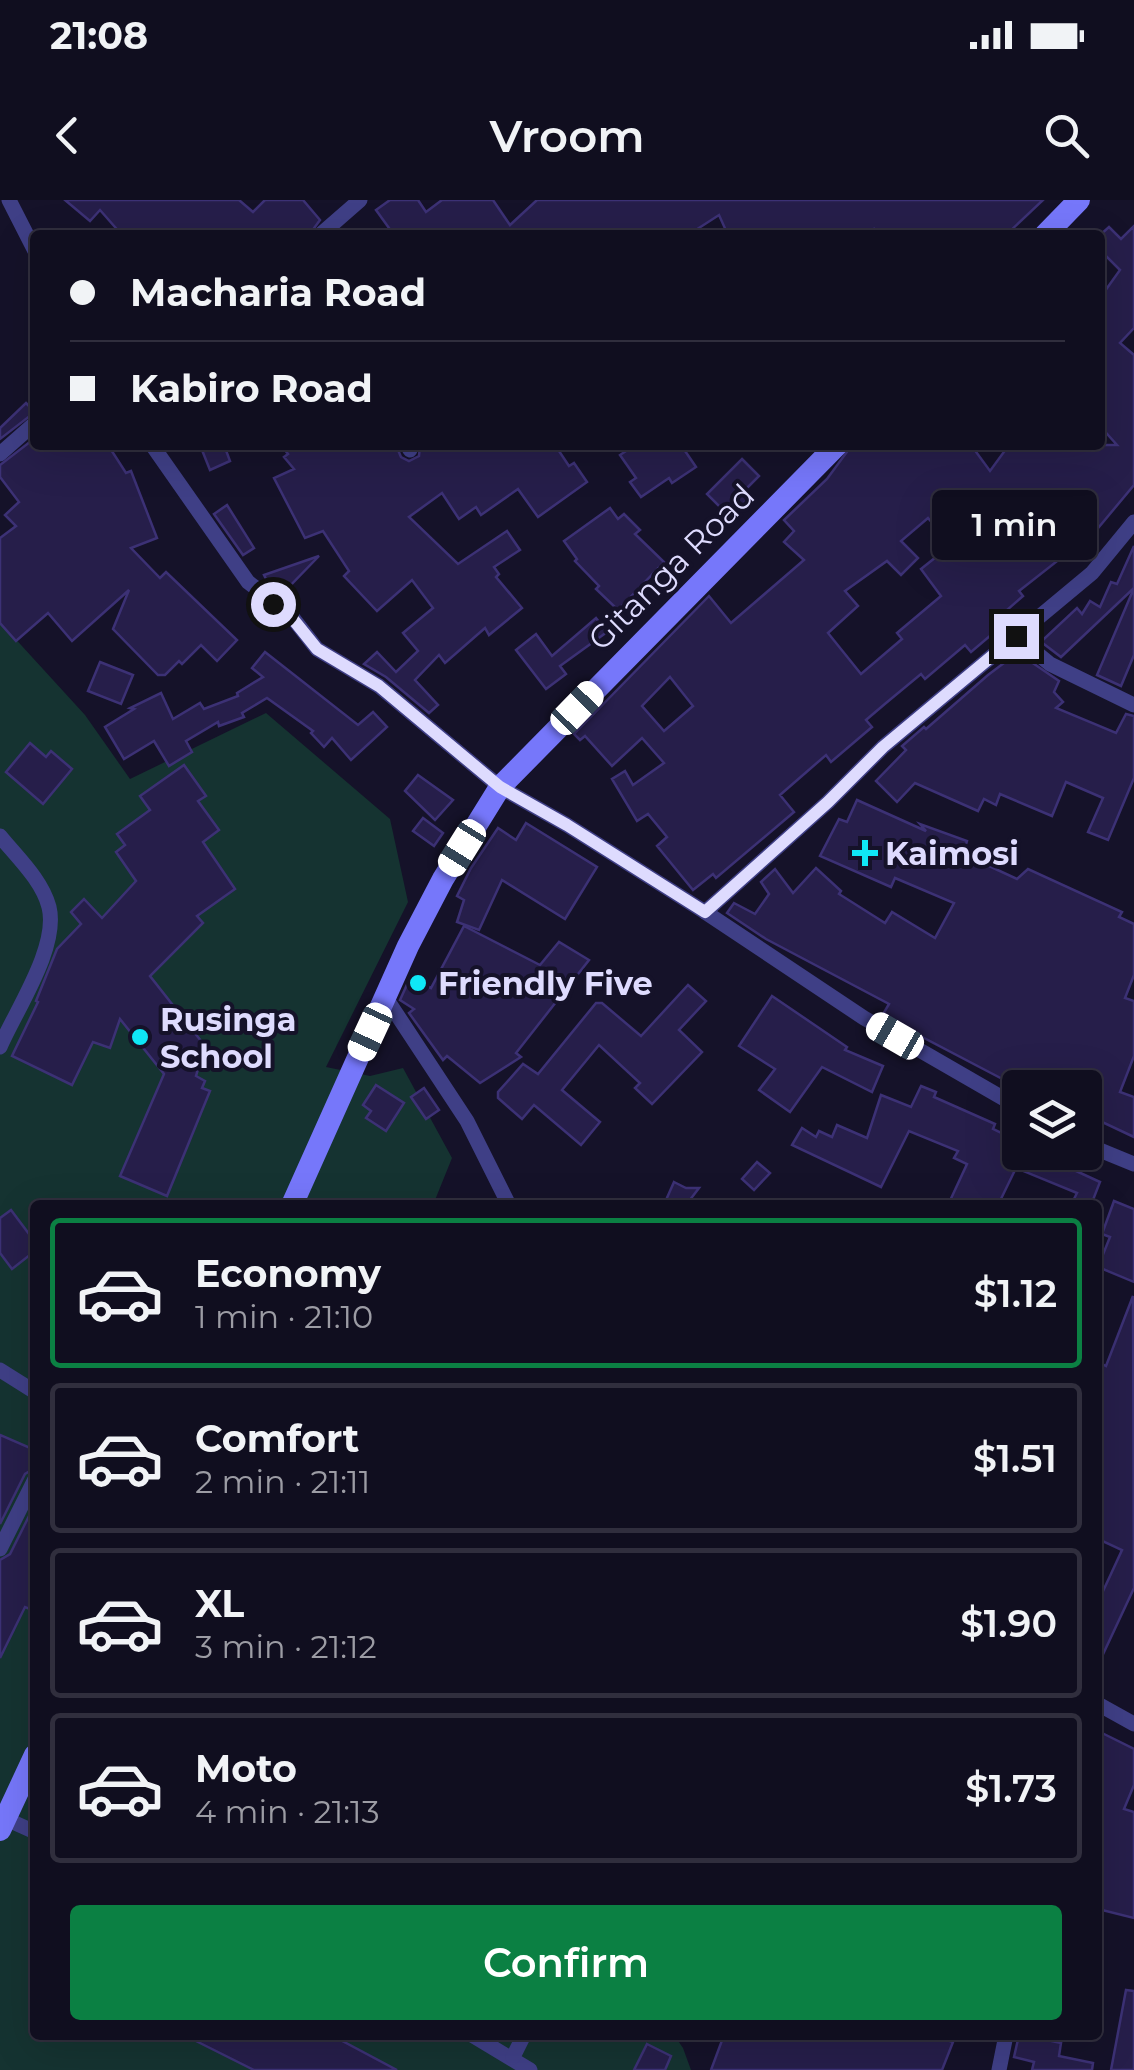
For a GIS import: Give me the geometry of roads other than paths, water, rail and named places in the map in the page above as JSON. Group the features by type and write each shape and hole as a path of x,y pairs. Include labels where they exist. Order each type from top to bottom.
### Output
{"main road":[{"path":"1050,230 1079,200"},
{"name":"Gitanga Road","path":"294,1200 442,879 500,787 832,450"},
{"path":"3,1824 30,1766"}],"street":[{"path":"9,200 30,241"},
{"path":"326,230 360,200"},
{"path":"0,454 30,427"},
{"path":"156,450 248,582 288,613 317,649 379,686 500,787 705,912 864,1018 1002,1098"},
{"path":"705,912 883,747 1092,573 1134,522"},
{"path":"1016,636 1050,664 1134,705"},
{"path":"0,836 37,882 48,906 50,934 0,1047"},
{"path":"386,998 466,1121 506,1200"},
{"path":"1102,1151 1134,1164"},
{"path":"0,1370 30,1389"},
{"path":"0,1549 30,1489"},
{"path":"1102,1706 1134,1724"},
{"path":"3,1824 30,1831"},
{"path":"481,2040 530,2070"},
{"path":"513,2058 522,2040"},
{"path":"999,2070 1005,2040"}],"place":[{"name":"Kaimosi","path":"865,853"},
{"name":"Friendly Five","path":"418,983"},
{"name":"Rusinga School","path":"140,1037"}]}
